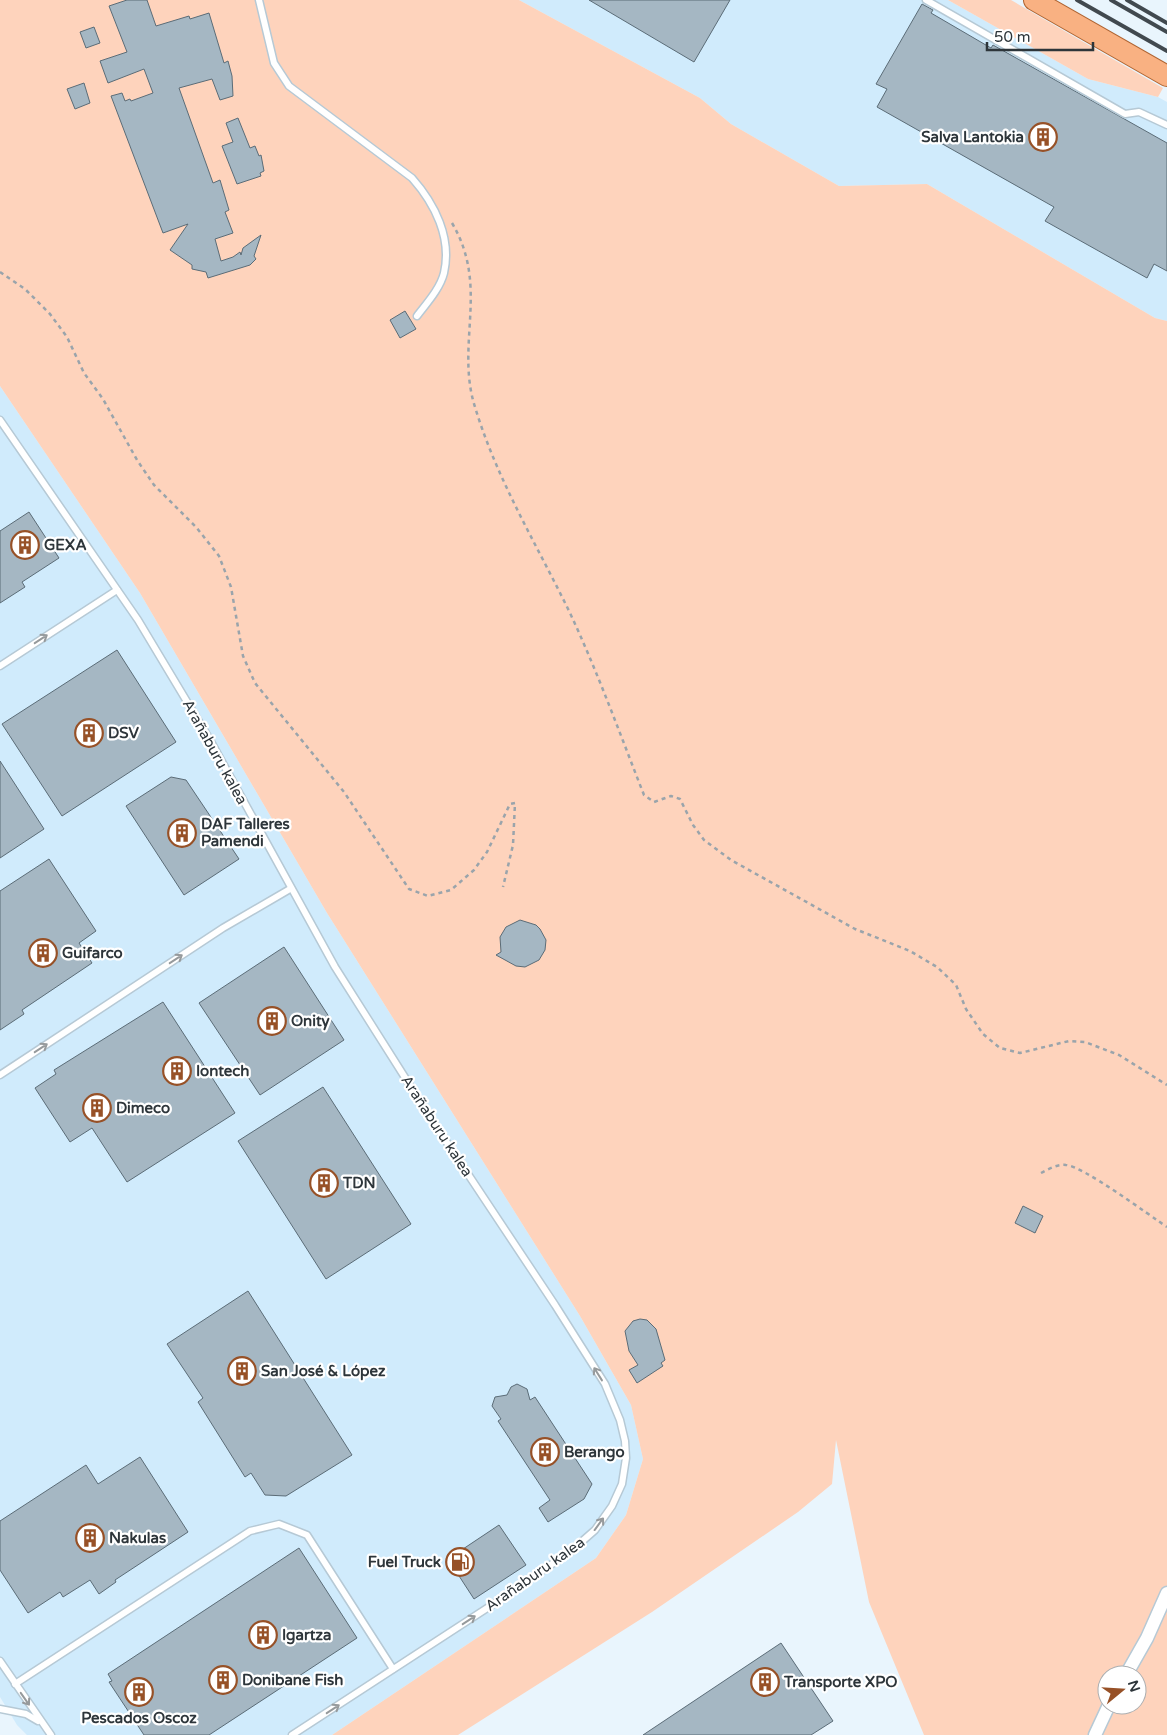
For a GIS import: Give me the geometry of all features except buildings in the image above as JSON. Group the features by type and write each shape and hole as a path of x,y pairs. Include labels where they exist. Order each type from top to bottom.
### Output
{"main road":[{"path":"1034,0 1167,76"}],"street":[{"path":"1132,1665 1147,1638 1167,1593"},
{"path":"1096,1735 1105,1715"}],"lane":[{"path":"259,0 274,63 289,86 412,178 425,192 440,218 445,241 444,274 431,298 417,316"},
{"path":"926,0 1125,114 1139,112 1167,125"},
{"name":"Arañaburu kalea","path":"0,420 138,620 210,740 290,889 335,967 430,1117 605,1384 620,1420 625,1441 626,1458 622,1484 612,1506 595,1530 571,1551 292,1735"},
{"path":"0,666 117,590"},
{"path":"0,1075 223,928 290,889"},
{"path":"15,1684 250,1532 278,1524 307,1535 393,1670"},
{"path":"0,1661 51,1735"},
{"path":"0,1709 26,1714 43,1724"}],"path":[{"path":"448,218 458,233 468,263 472,320 468,360 469,384 475,408 497,465 528,535 591,658 644,795 654,802 671,796 680,799 693,826 704,840 731,860 855,929 910,950 937,967 956,985 966,1009 983,1034 1000,1048 1020,1053 1069,1042 1085,1042 1119,1055 1167,1085"},
{"path":"0,272 25,289 50,314 67,337 84,373 103,399 137,460 154,485 196,527 219,556 231,587 243,656 255,684 344,792 409,889 428,896 451,890 474,870 487,852 510,804 515,803 513,845 503,887"},
{"path":"1041,1173 1053,1166 1068,1165 1087,1174 1167,1226"}],"shaded area":[{"path":"0,0 519,0 700,98 731,124 839,186 927,184 1155,318 1167,321 1167,1735 924,1735 869,1602 836,1440 832,1484 798,1512 652,1612 458,1735 332,1735 596,1558 626,1515 643,1459 631,1405 580,1316 327,913 140,593 0,386"},
{"path":"519,0 948,0 1088,79 1158,97 1167,102 1167,321 1155,318 927,184 839,186 731,124 700,98"},
{"path":"948,0 1011,0 1163,88 1158,97 1088,79"},
{"path":"0,386 140,593 327,913 580,1316 631,1405 643,1459 626,1515 596,1558 332,1735 27,1735 17,1725 0,1697"}],"railway":[{"path":"1077,0 1167,51"},
{"path":"1111,0 1167,32"},
{"path":"1127,0 1167,23"}],"place":[{"name":"Salva Lantokia","path":"1043,137"},
{"name":"GEXA","path":"25,545"},
{"name":"DSV","path":"89,733"},
{"name":"DAF Talleres Pamendi","path":"182,833"},
{"name":"Guifarco","path":"43,953"},
{"name":"Onity","path":"272,1021"},
{"name":"Iontech","path":"177,1071"},
{"name":"Dimeco","path":"97,1108"},
{"name":"TDN","path":"324,1183"},
{"name":"San José & López","path":"242,1371"},
{"name":"Berango","path":"545,1452"},
{"name":"Nakulas","path":"90,1538"},
{"name":"Fuel Truck","path":"460,1562"},
{"name":"Igartza","path":"263,1635"},
{"name":"Donibane Fish","path":"223,1680"},
{"name":"Transporte XPO","path":"765,1682"},
{"name":"Pescados Oscoz","path":"139,1692"}]}
